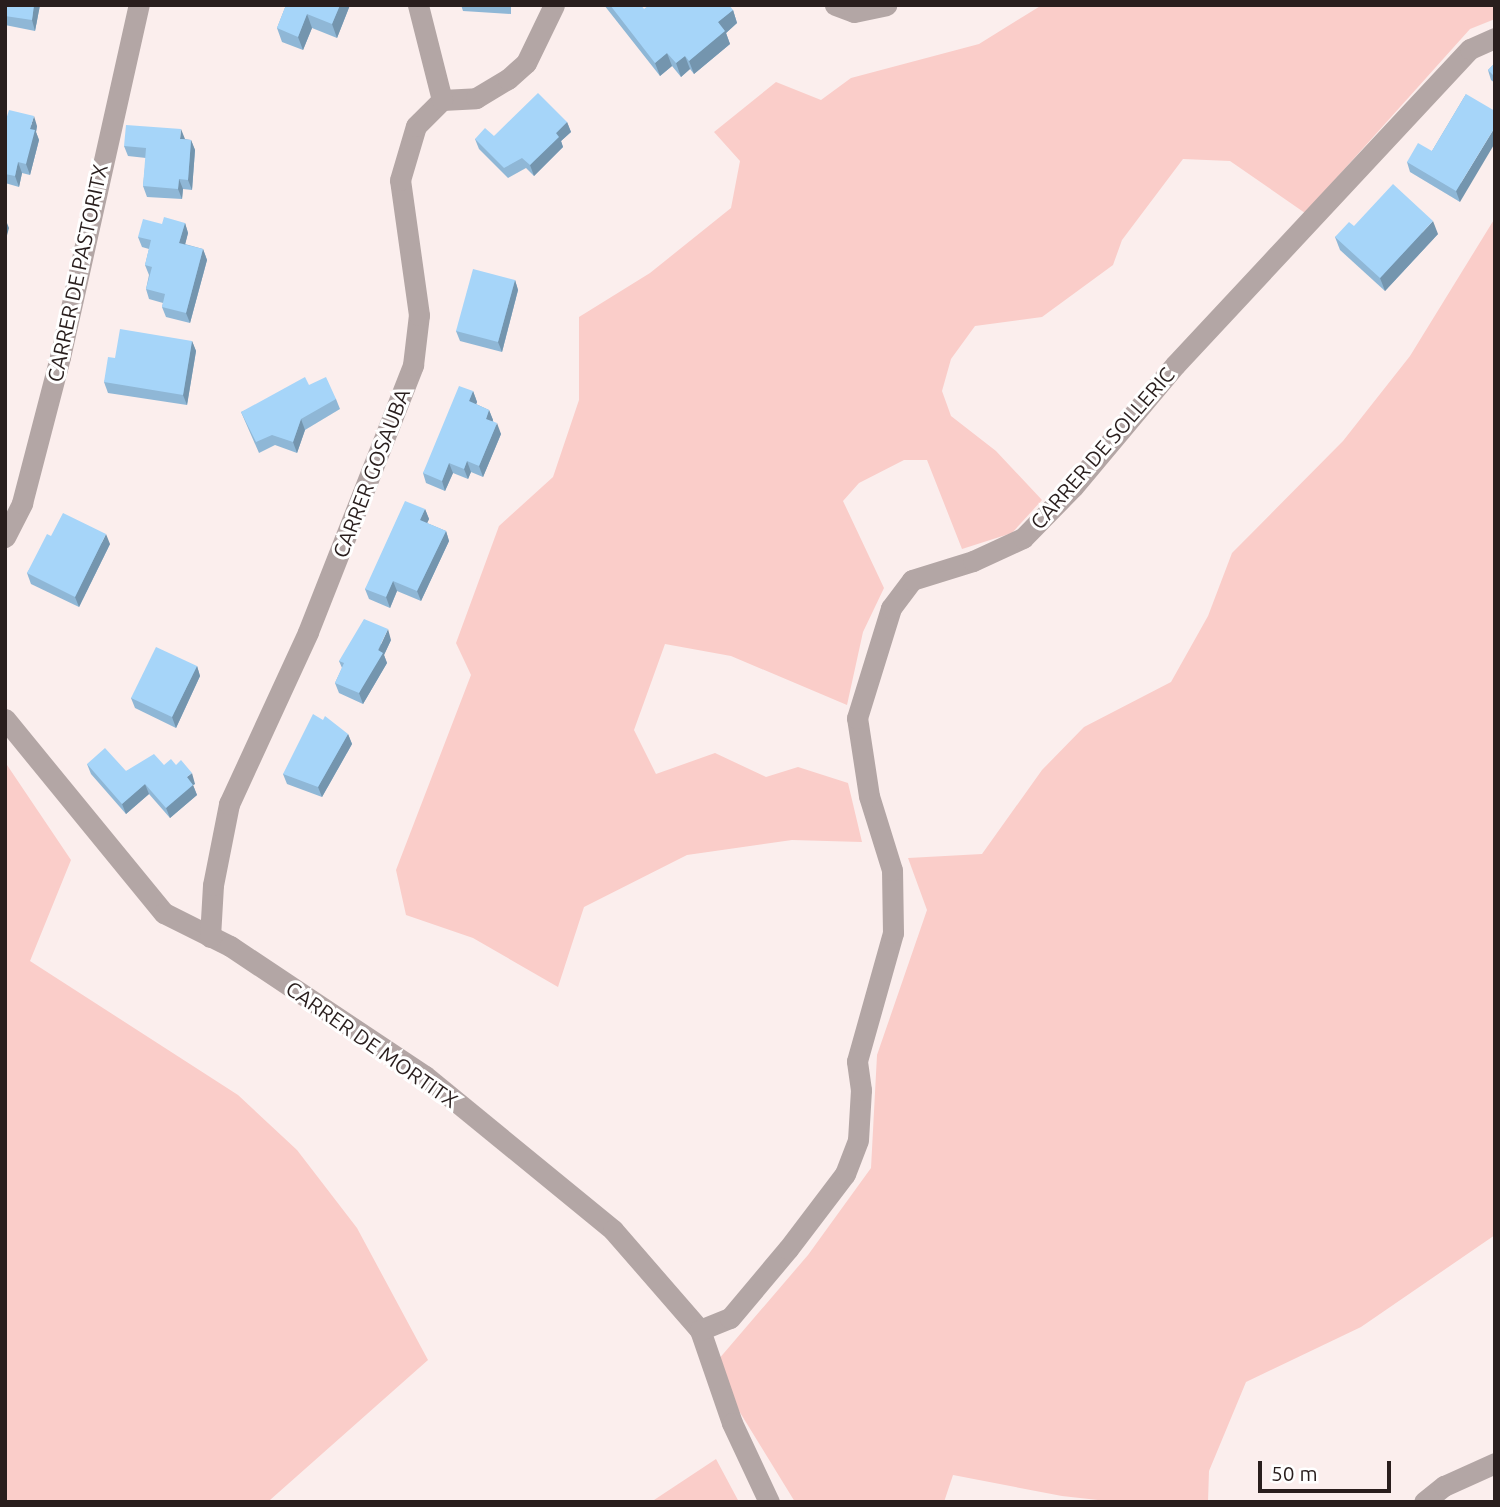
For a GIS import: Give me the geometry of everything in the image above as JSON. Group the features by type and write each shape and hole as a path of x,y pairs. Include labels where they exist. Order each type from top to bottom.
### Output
{"street":[{"name":"CARRER DE PASTORITX","path":"5,537 22,503 60,357 139,5"},
{"path":"418,5 442,100 476,98 508,79 526,64 554,5"},
{"path":"835,5 854,12 886,5"},
{"name":"CARRER DE SOLLERIC","path":"699,1330 730,1318 845,1174 858,1140 861,1090 857,1061 893,933 892,870 869,796 857,718 891,608 912,580 973,561 1023,538 1073,487 1175,365 1461,59 1495,38"},
{"name":"CARRER GOSAUBA","path":"210,937 213,886 229,804 308,632 413,365 419,315 400,180 416,126 442,100"},
{"name":"CARRER DE MORTITX","path":"5,719 164,913 210,937 425,1076 613,1230 699,1330 732,1423 769,1502"},
{"path":"1424,1502 1444,1486 1495,1463"}],"shaded area":[{"path":"1042,5 1495,5 1495,19 1470,29 1305,213 1230,161 1183,159 1122,240 1113,265 1042,317 975,326 951,359 942,391 951,416 996,451 1042,500 1012,533 962,549 927,460 904,460 859,483 843,501 884,588 863,632 847,705 731,656 665,644 634,730 656,774 715,753 766,777 798,767 848,783 862,842 792,840 687,855 584,907 558,987 473,938 406,915 396,870 471,675 456,643 499,526 553,477 579,400 579,317 650,273 731,208 740,161 714,132 776,82 821,100 851,78 979,44"},
{"path":"1495,218 1495,1235 1361,1327 1246,1382 1209,1471 1208,1502 1116,1502 1062,1496 953,1475 944,1502 795,1502 712,1367 808,1255 871,1168 877,1055 927,910 908,858 982,854 1042,770 1084,727 1171,682 1208,616 1232,553 1343,441 1410,356"},
{"path":"5,762 71,860 30,961 238,1095 297,1150 357,1228 428,1360 270,1500 273,1502 5,1502"},
{"path":"716,1459 739,1502 651,1502"}],"building":[{"path":"5,5 34,5 32,20 5,16"},
{"path":"286,5 340,5 332,24 307,14 298,37 277,28"},
{"path":"610,5 641,5 644,9 649,5 729,5 733,10 718,22 725,31 689,61 685,56 676,63 667,53 655,63"},
{"path":"1495,63 1495,77 1488,70"},
{"path":"538,93 567,122 556,133 559,137 530,165 522,158 504,168 475,139 485,128 494,136"},
{"path":"1466,94 1495,111 1495,127 1456,191 1407,162 1418,143 1432,151"},
{"path":"9,110 34,116 30,129 35,130 26,164 18,162 15,176 5,174 5,123"},
{"path":"126,125 181,129 180,139 191,140 188,180 179,179 178,189 143,186 146,148 124,146"},
{"path":"1393,184 1433,221 1380,278 1335,237 1349,222 1354,226"},
{"path":"164,217 185,223 179,243 203,249 186,313 162,307 165,294 146,289 152,267 145,265 151,240 138,237 143,219 162,224"},
{"path":"473,269 515,280 498,342 456,331"},
{"path":"120,329 192,341 183,395 104,382 108,357 115,358"},
{"path":"305,377 309,385 326,377 336,399 301,419 293,442 272,435 256,442 241,412"},
{"path":"459,386 473,391 469,401 489,410 486,419 497,423 479,466 467,461 464,469 449,463 442,481 423,473"},
{"path":"405,501 425,509 420,520 446,531 417,591 393,581 386,597 365,589"},
{"path":"63,513 106,534 75,597 27,573 47,534 51,536"},
{"path":"364,619 388,629 378,650 383,653 359,693 335,683 344,663 339,661"},
{"path":"156,647 197,666 172,717 131,698"},
{"path":"313,714 323,720 325,716 348,734 318,787 283,774"},
{"path":"105,748 126,771 154,754 164,765 171,759 176,765 181,760 192,773 187,777 193,785 166,808 145,784 122,804 87,764"}]}
